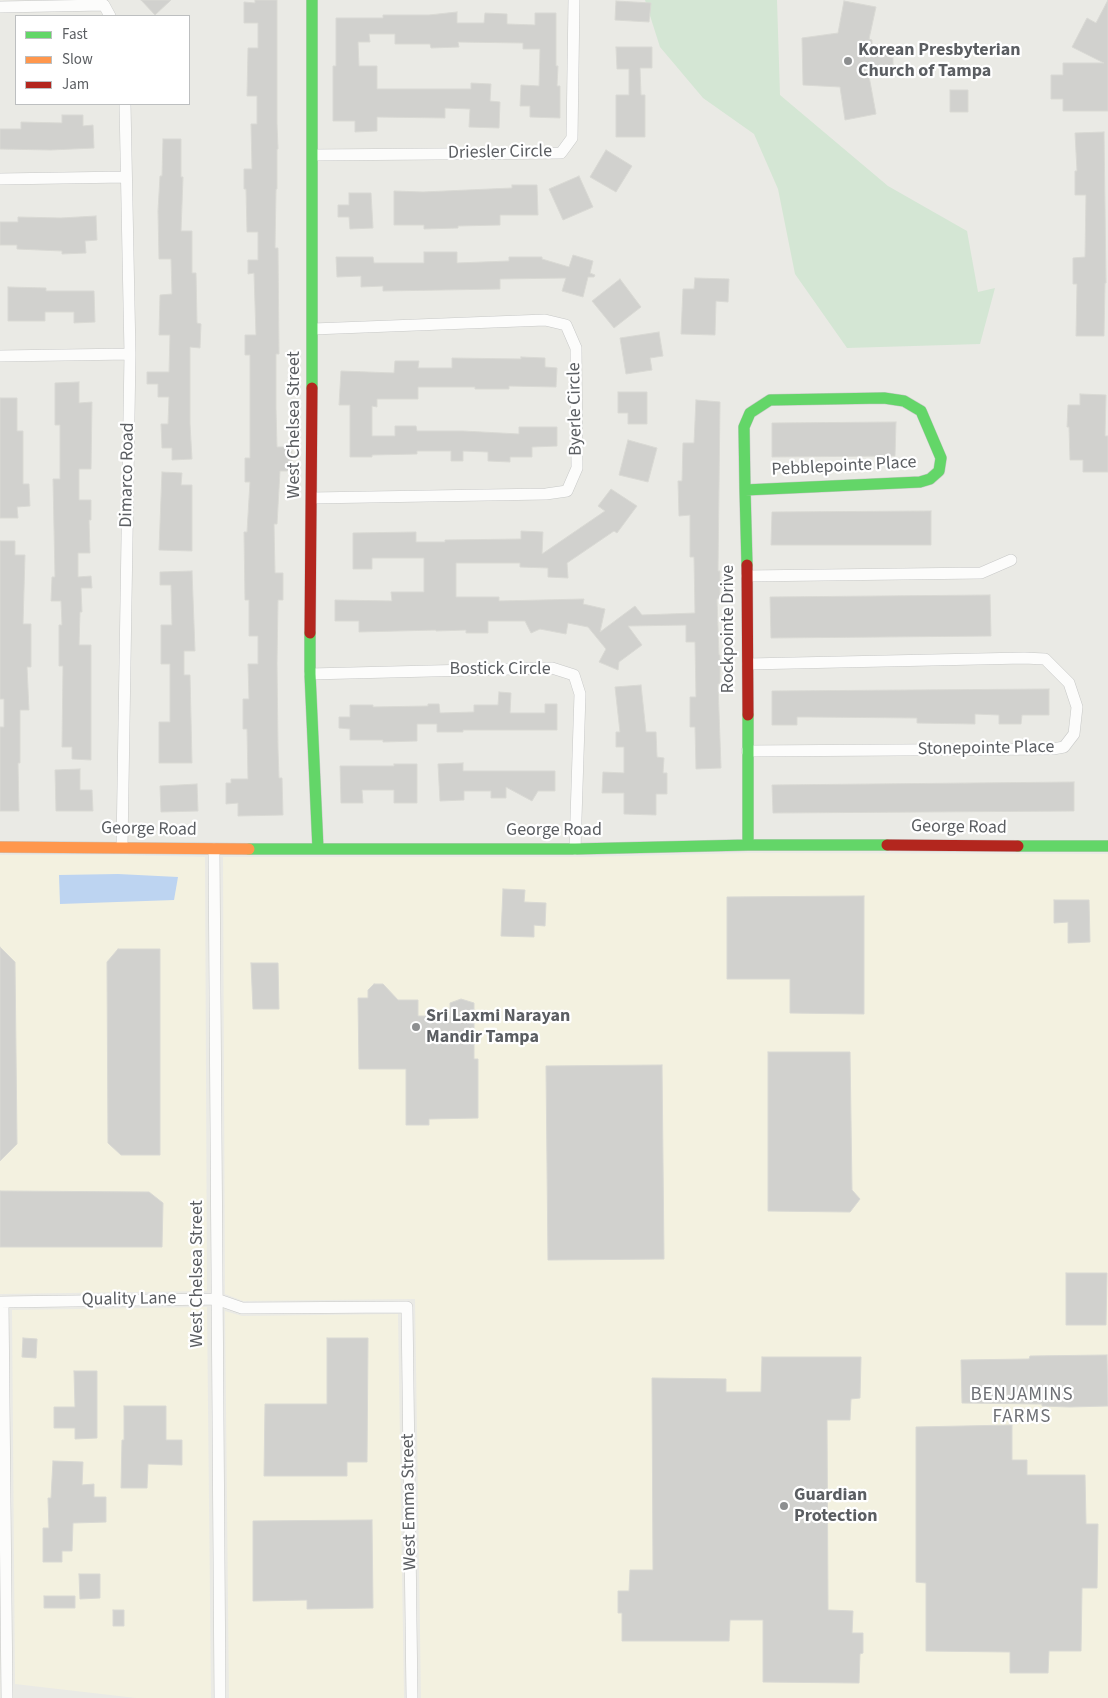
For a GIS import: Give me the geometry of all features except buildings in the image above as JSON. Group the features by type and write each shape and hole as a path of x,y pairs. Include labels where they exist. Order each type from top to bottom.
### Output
{"street":[{"name":"West Chelsea Street","path":"312,0 313,329 310,674 318,849"},
{"name":"Driesler Circle","path":"313,155 561,153 572,138 574,0"},
{"path":"0,7 104,5 109,15"},
{"name":"Dimarco Road","path":"122,847 130,354 125,105"},
{"path":"0,179 126,177"},
{"name":"Byerle Circle","path":"312,498 546,494 567,491 577,468 576,348 566,325 545,320 313,329"},
{"path":"0,356 130,354"},
{"name":"Pebblepointe Place","path":"745,490 920,482 930,478 939,471 941,458 921,411 904,401 884,398 770,400 750,413"},
{"name":"Rockpointe Drive","path":"748,845 748,664 744,427 750,413"},
{"path":"747,576 981,573 1011,560"},
{"name":"Stonepointe Place","path":"747,751 1053,749 1064,747 1074,734 1077,707 1069,683 1045,660 1024,658 748,664"},
{"name":"Bostick Circle","path":"310,674 552,668 574,675 580,694 575,849"},
{"name":"George Road","path":"0,847 575,849 748,845 1108,846"},
{"name":"West Chelsea Street","path":"214,849 220,1698"},
{"name":"Quality Lane","path":"1,1302 216,1299 242,1308 407,1306"},
{"path":"1,1302 7,1698"},
{"name":"West Emma Street","path":"407,1306 412,1698"}],"shaded area":[{"path":"748,853 1108,854 1108,1698 421,1698 415,1299 243,1301 225,1294 223,857 584,857"},
{"path":"0,855 205,857 207,1291 0,1294"},
{"path":"207,1307 211,1698 136,1698 15,1684 12,1310"},
{"path":"225,1311 242,1316 398,1314 404,1698 229,1698"}],"green space":[{"path":"645,0 777,0 780,95 888,186 967,231 978,292 995,288 980,344 847,348 795,274 778,189 754,134 703,98 660,47"}],"water":[{"path":"118,874 178,877 174,900 60,904 59,875"}],"traffic: fast":[{"path":"312,0 312,388"},
{"path":"745,490 920,482 930,479 939,471 941,458 921,411 904,401 884,398 770,400 750,413 744,427 745,490 747,565"},
{"path":"310,633 310,674 318,849"},
{"path":"748,715 748,845"},
{"path":"249,849 575,849 748,845 887,845"},
{"path":"1018,846 1108,846"}],"traffic: slow":[{"path":"0,847 249,849"}],"traffic: jam":[{"path":"310,633 312,388"},
{"path":"747,565 748,715"},
{"path":"887,845 1018,846"}],"place":[{"name":"Korean Presbyterian Church of Tampa","path":"848,61"},
{"name":"Sri Laxmi Narayan Mandir Tampa","path":"416,1027"},
{"name":"Guardian Protection","path":"784,1506"}],"district":[{"name":"BENJAMINS FARMS","path":"1022,1407"}]}
